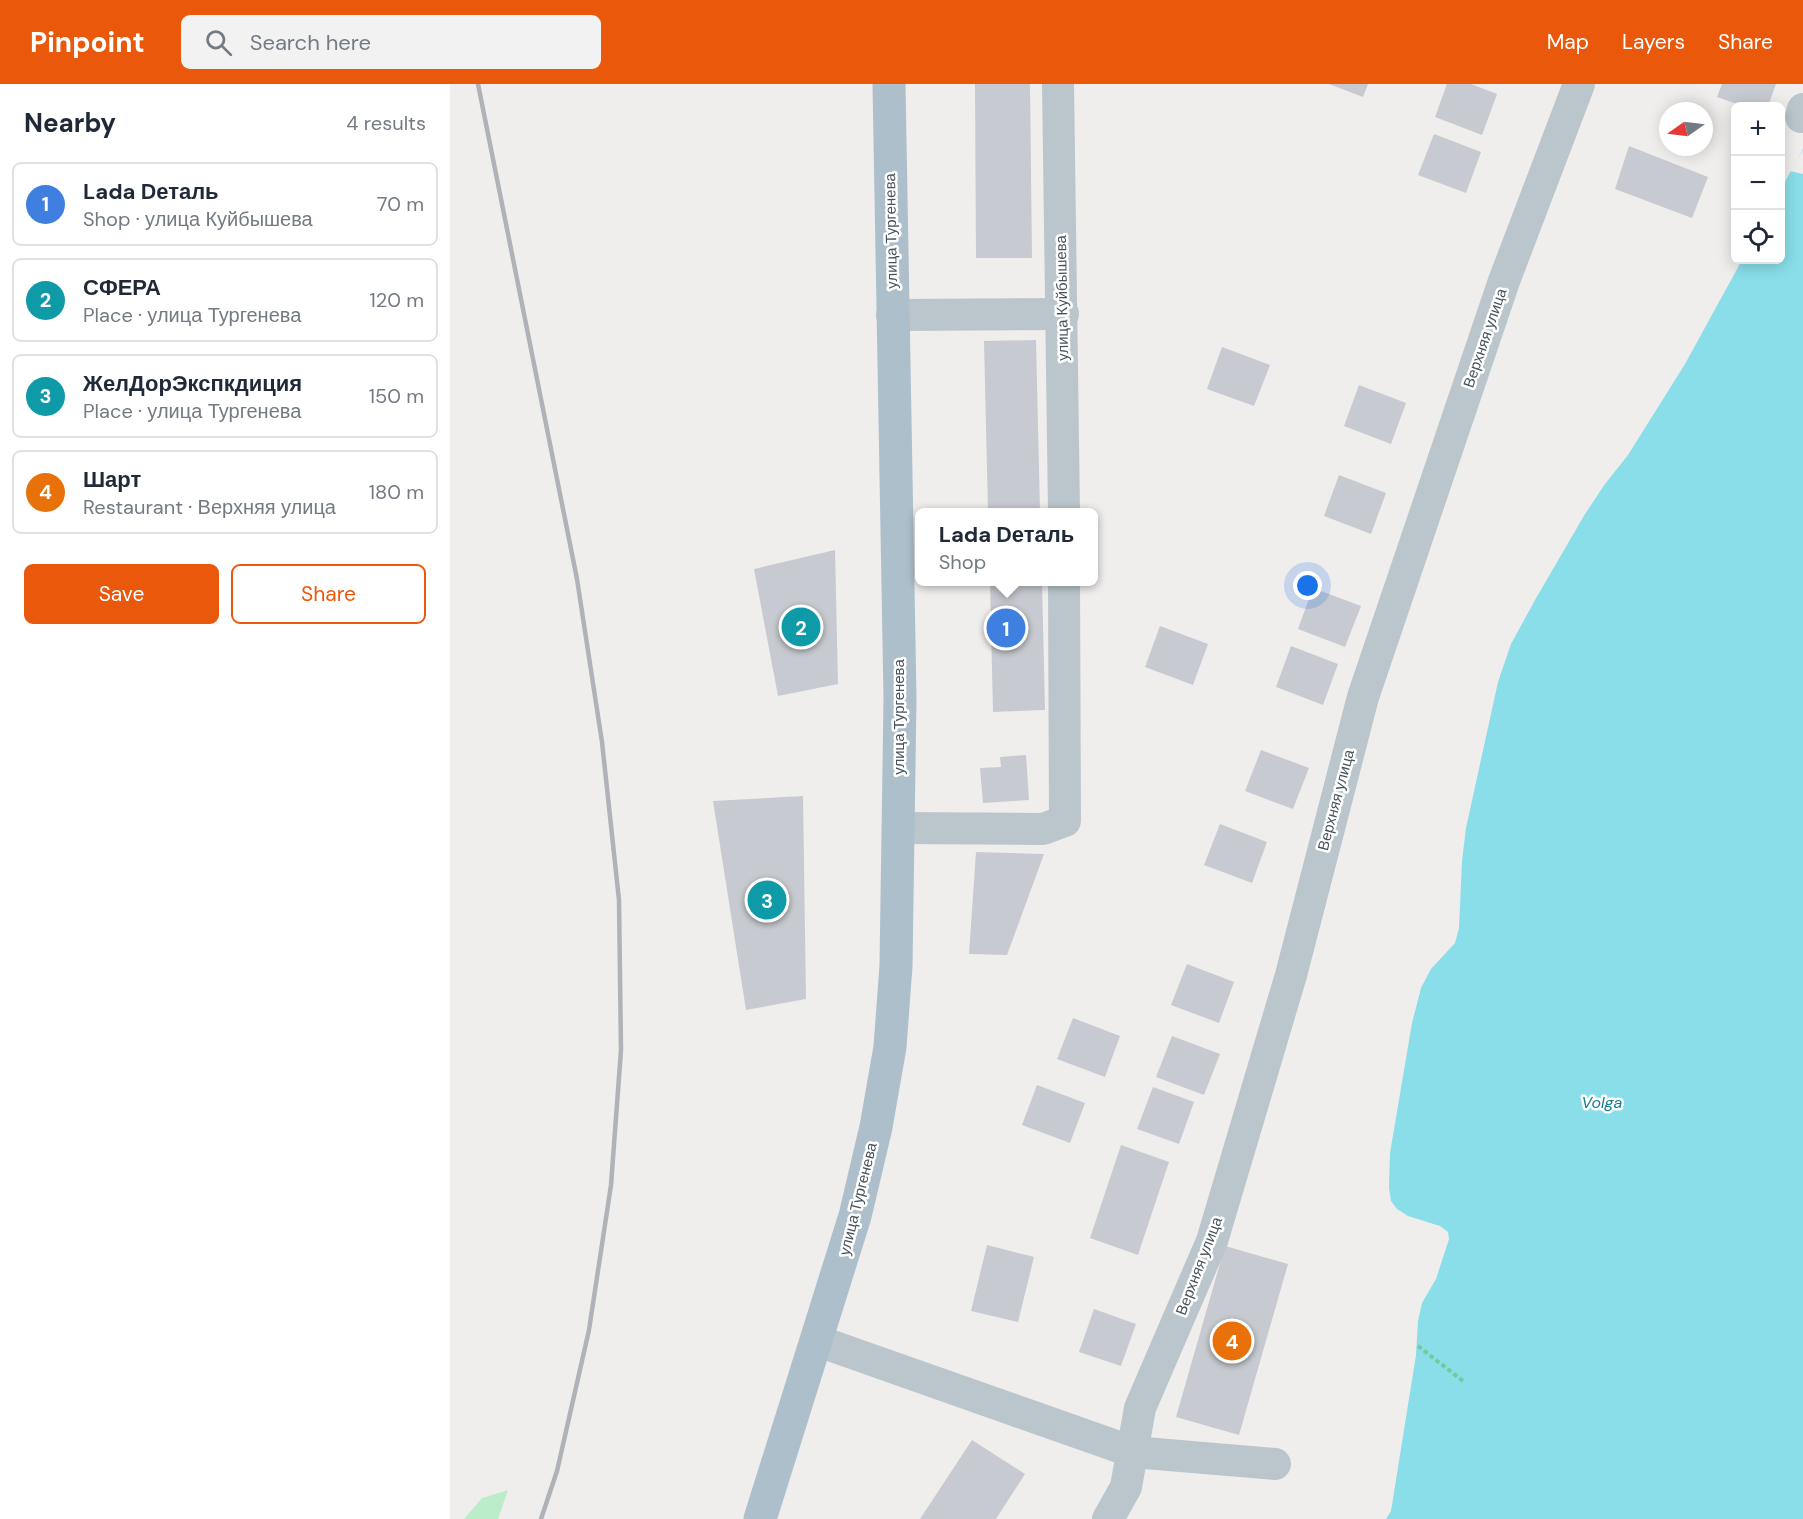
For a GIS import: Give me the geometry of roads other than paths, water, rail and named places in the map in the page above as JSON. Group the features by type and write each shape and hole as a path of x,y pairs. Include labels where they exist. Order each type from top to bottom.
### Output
{"main road":[{"name":"улица Тургенева","path":"760,1519 818,1341 855,1216 876,1127 890,1047 896,966 900,698 889,84"}],"street":[{"name":"улица Куйбышева","path":"1058,84 1064,508"},
{"name":"Верхняя улица","path":"1107,1519 1126,1487 1140,1408 1212,1240 1291,975 1363,697 1504,281 1579,84"},
{"path":"892,315 1063,314"},
{"path":"898,828 1044,829 1065,821 1064,586"},
{"path":"818,1341 1132,1452 1275,1464"}],"water":[{"name":"Volga","path":"1803,149 1803,1519 1386,1519 1391,1511 1422,1303 1436,1279 1449,1239 1448,1232 1440,1226 1408,1216 1397,1209 1391,1201 1390,1153 1412,1023 1421,988 1431,969 1455,943 1459,928 1466,828 1498,682 1511,644 1535,600 1585,514 1628,455 1685,364 1740,264 1785,264 1785,182"}],"railway":[{"path":"478,84 577,579 602,742 619,900 621,1050 611,1185 589,1330 557,1471 541,1519"}],"place":[{"name":"СФЕРА","path":"801,627"},
{"name":"Lada Dеталь","path":"1006,628"},
{"name":"ЖелДорЭкспкдиция","path":"767,900"},
{"name":"Шарт","path":"1232,1341"}]}
